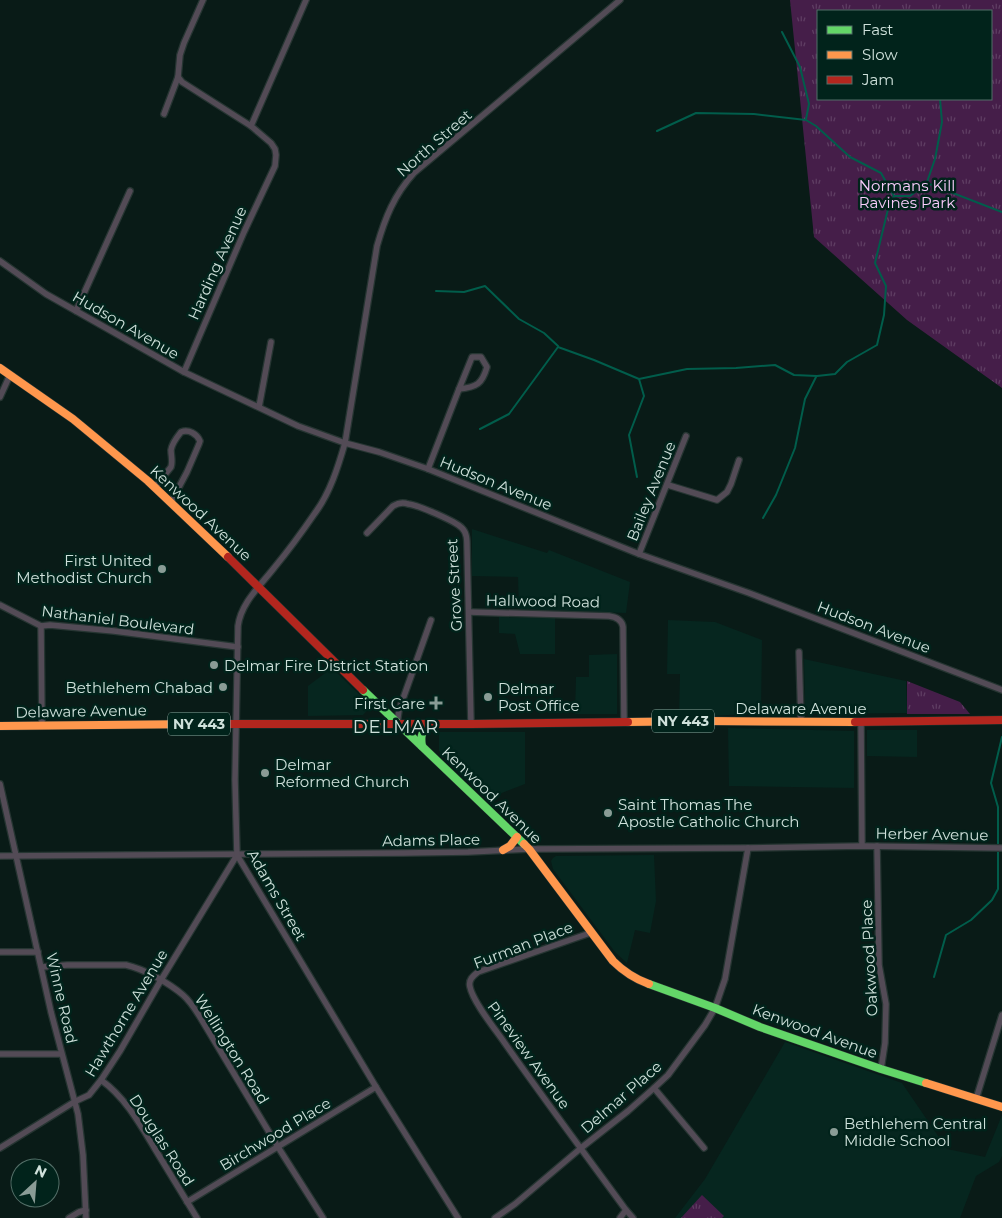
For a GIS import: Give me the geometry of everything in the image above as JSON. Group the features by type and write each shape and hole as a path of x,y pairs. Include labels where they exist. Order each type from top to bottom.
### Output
{"main road":[{"name":"Kenwood Avenue","path":"0,368 74,419 155,487 397,724 530,849 590,932 622,970 646,983 715,1008 760,1027 881,1069 1002,1107"},
{"name":"Delaware Avenue","path":"0,726 1002,720"},
{"path":"422,746 420,737 422,730 431,723"},
{"path":"503,850 508,848 517,837"}],"street":[{"path":"164,114 178,77 180,55 184,43 204,0"},
{"path":"178,77 182,82 250,126 306,0"},
{"name":"North Street","path":"343,450 377,246 397,195 414,173 620,0"},
{"name":"Harding Avenue","path":"184,372 201,329 275,166 275,149 271,143 250,126"},
{"path":"76,311 130,191"},
{"name":"Hudson Avenue","path":"0,261 46,294 184,372 298,426 428,469 639,554 749,593 1002,690"},
{"path":"259,408 271,342"},
{"path":"428,469 472,357 481,357 487,367 483,378 473,387 460,389"},
{"path":"0,397 10,375"},
{"path":"155,487 172,467 171,450 181,432 185,430 196,435 200,441 199,444 171,502"},
{"name":"Bailey Avenue","path":"639,554 686,436"},
{"name":"Adams Street","path":"343,450 330,486 318,509 274,568 258,586 239,618 235,780 237,855 376,1088 458,1218"},
{"path":"668,485 717,500 727,492 739,460"},
{"name":"Grove Street","path":"367,533 398,503 418,507 447,519 464,530 466,536 472,724"},
{"name":"Nathaniel Boulevard","path":"0,605 40,626 114,631 238,647"},
{"name":"Hallwood Road","path":"469,612 616,617 622,622 624,627 624,721"},
{"path":"397,724 399,710 431,620"},
{"path":"40,626 42,725"},
{"path":"799,652 801,722"},
{"path":"861,722 862,846"},
{"name":"Winne Road","path":"0,784 61,1054 78,1114 83,1155 86,1218"},
{"name":"Herber Avenue","path":"862,846 1002,848"},
{"name":"Adams Place","path":"0,856 237,855 468,852 530,849 862,846"},
{"name":"Oakwood Place","path":"877,846 880,965 886,1004 885,1043 881,1069"},
{"name":"Delmar Place","path":"495,1218 515,1204 654,1088 668,1074 705,1026 715,1008 725,979 748,848"},
{"name":"Hawthorne Avenue","path":"0,1148 74,1102 89,1095 120,1051 237,855"},
{"name":"Furman Place","path":"469,985 473,976 478,972 590,932"},
{"path":"0,952 38,952"},
{"name":"Wellington Road","path":"42,967 67,965 133,966 161,980 182,994 192,1004 323,1218"},
{"name":"Pineview Avenue","path":"469,985 476,1002 518,1062 633,1218"},
{"path":"976,1099 1002,1014"},
{"path":"0,1054 61,1054"},
{"name":"Douglas Road","path":"101,1080 123,1100 197,1218"},
{"name":"Birchwood Place","path":"187,1202 376,1088"},
{"path":"654,1088 704,1148"},
{"path":"69,1218 78,1212 86,1210"},
{"path":"620,1218 626,1210"}],"shaded area":[{"path":"472,529 547,553 549,550 630,582 626,613 519,609 518,577 472,576"},
{"path":"499,617 555,618 555,654 520,654 515,634 499,633"},
{"path":"668,620 715,622 762,640 761,713 679,717 680,674 667,674"},
{"path":"617,654 617,714 575,714 576,677 589,677 589,655"},
{"path":"804,659 906,681 907,713 805,714"},
{"path":"332,668 371,706 363,715 308,716 308,686"},
{"path":"728,728 854,731 854,788 729,786"},
{"path":"867,730 917,730 917,757 867,756"},
{"path":"439,732 525,732 525,784 489,798 439,751"},
{"path":"654,855 656,901 650,933 635,930 627,963 615,952 553,869 551,861 556,856"},
{"name":"Bethlehem Central Middle School","path":"785,1042 902,1083 947,1149 985,1157 1002,1115 1002,1156 999,1162 976,1176 960,1218 675,1218 705,1179"}],"green space":[{"name":"Normans Kill Ravines Park","path":"790,0 1002,0 1002,388 907,320 814,237"},
{"path":"907,681 960,702 970,714 907,714"},
{"path":"702,1195 724,1216 722,1218 681,1218"}],"waterway":[{"path":"782,32 800,67 809,104 806,119"},
{"path":"927,182 935,159 942,122 940,100"},
{"path":"657,131 696,113 754,114 806,120 816,126 850,157 881,173 894,196"},
{"path":"480,429 509,414 558,347 639,379 687,369 775,365 794,375 817,376 835,374 847,362 877,345 884,315 886,286 875,263 889,205 894,196 910,196 927,183 1002,212"},
{"path":"436,291 464,292 485,286 519,319 544,333 558,346"},
{"path":"763,518 776,495 795,448 805,399 816,377"},
{"path":"637,477 629,435 644,396 639,379"},
{"path":"998,845 998,807 991,783 1002,737"},
{"path":"934,977 946,935 971,920 992,900 998,889 998,850"}],"traffic: fast":[{"path":"363,690 524,844"},
{"path":"422,746 422,733 431,723"},
{"path":"649,984 760,1027 926,1083"}],"traffic: slow":[{"path":"0,368 73,419 148,481 228,557"},
{"path":"628,722 855,722"},
{"path":"0,726 202,724"},
{"path":"503,850 510,846 517,837"},
{"path":"524,844 613,961 630,975 649,984"},
{"path":"926,1083 1002,1107"}],"traffic: jam":[{"path":"228,557 363,690"},
{"path":"855,722 1002,720"},
{"path":"202,724 628,722"}],"place":[{"name":"First United Methodist Church","path":"162,569"},
{"name":"Delmar Fire District Station","path":"214,665"},
{"name":"Bethlehem Chabad","path":"223,687"},
{"name":"Delmar Post Office","path":"488,697"},
{"name":"First Care","path":"436,703"},
{"name":"Delmar Reformed Church","path":"265,773"},
{"name":"Saint Thomas The Apostle Catholic Church","path":"608,813"},
{"name":"Bethlehem Central Middle School","path":"834,1132"}],"district":[{"name":"DELMAR","path":"396,727"}]}
